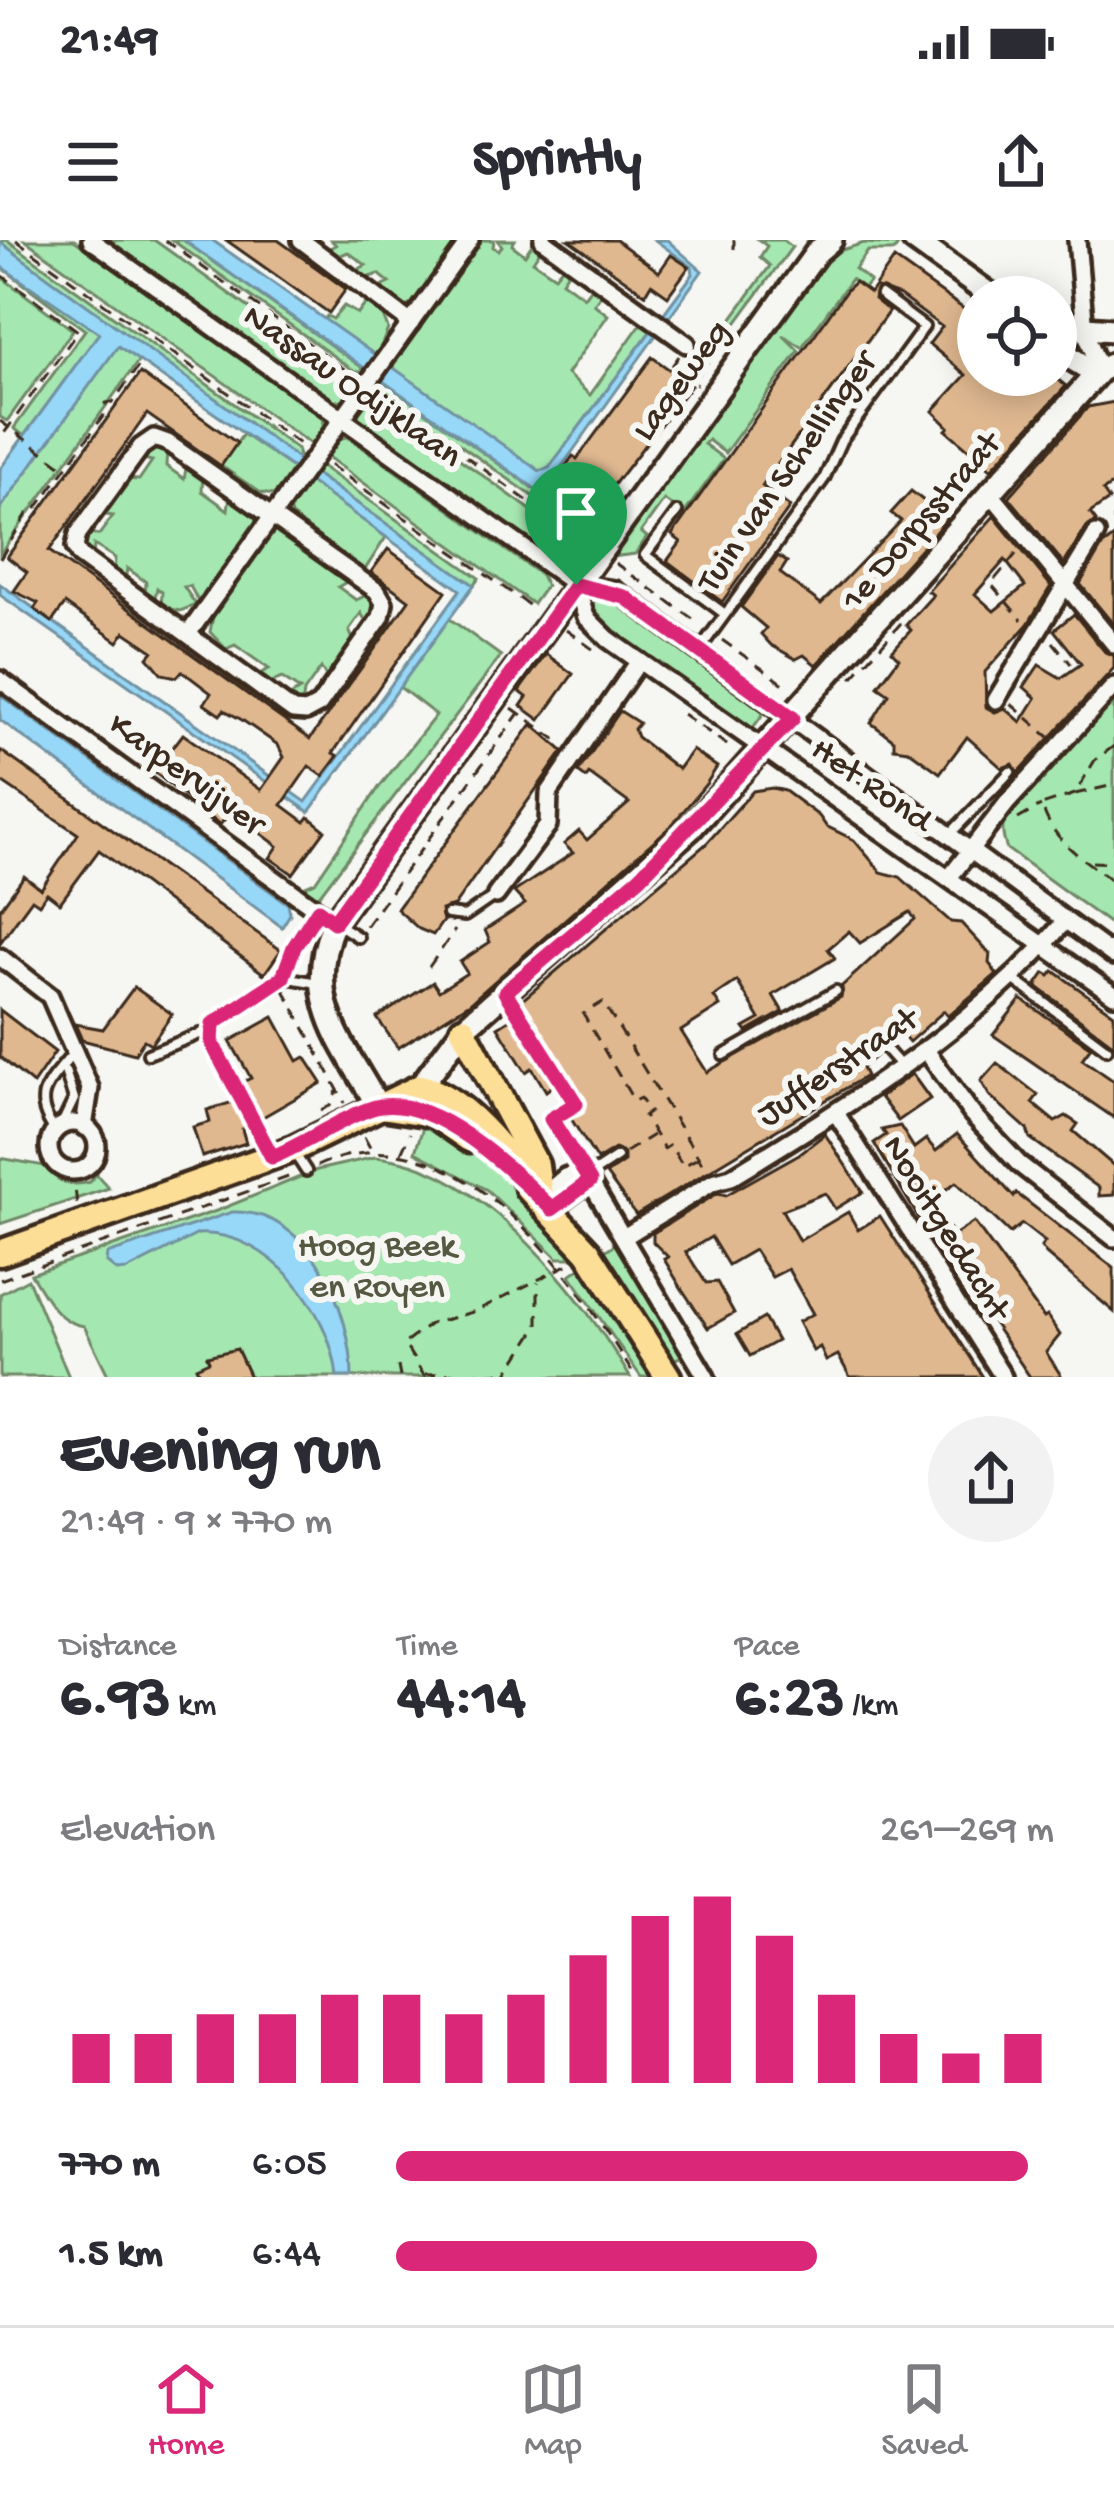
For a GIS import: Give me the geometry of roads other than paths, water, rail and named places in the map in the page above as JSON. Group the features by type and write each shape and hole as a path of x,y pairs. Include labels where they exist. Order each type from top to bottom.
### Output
{"main road":[{"name":"Lageweg","path":"319,983 326,916 495,695 543,615 576,585 817,252 831,240"},
{"path":"914,240 963,276"},
{"path":"1077,330 1114,330"},
{"path":"1077,362 1089,369 1107,367"},
{"name":"1e Dorpsstraat","path":"420,1087 463,1029 640,877 800,714 1107,367"},
{"path":"319,983 329,1019 378,1106"},
{"path":"463,1029 536,1165 546,1203"},
{"path":"0,1253 290,1159 378,1106 420,1087 442,1097 492,1138 588,1252 668,1377"},
{"path":"378,1106 433,1114 546,1203"}],"street":[{"name":"Nassau Odijklaan","path":"91,240 576,585"},
{"path":"301,240 411,322"},
{"path":"188,634 470,240"},
{"path":"543,240 688,344"},
{"path":"1077,240 1085,331 1107,367"},
{"path":"154,438 273,516 376,591 384,603 381,616 319,706 306,712 293,711 188,634 80,556 75,547 78,534 141,447 154,438"},
{"path":"992,495 1114,644"},
{"path":"998,697 1096,534"},
{"name":"Het Rond","path":"1114,956 800,714 614,590 576,585 586,617 758,757 950,878 1114,995"},
{"path":"496,895 548,825 549,793 574,752 639,661"},
{"name":"Karpervijver","path":"0,680 326,916"},
{"path":"950,878 960,841 1114,686"},
{"name":"Jufferstraat","path":"624,1237 836,1113 902,1068 1012,978 1064,921"},
{"path":"0,958 46,992 90,1088 84,1127"},
{"path":"925,1049 972,1114 1019,1164 1114,1238"},
{"name":"Nooitgedacht","path":"836,1113 1003,1377"},
{"path":"84,1127 94,1138 96,1154 87,1166 73,1171 58,1166 50,1153 58,1129 84,1127"},
{"path":"546,1203 565,1177 586,1176 706,1377"}],"lane":[{"name":"Tuin van Schellinger","path":"699,650 824,479 841,441 924,327 881,295"},
{"path":"677,512 645,555 725,614"},
{"path":"960,841 1010,772"},
{"path":"448,914 465,916 496,895"},
{"path":"326,916 358,937"},
{"path":"148,1054 210,1030 217,1020 283,977 319,983"},
{"path":"1012,978 1107,1049"},
{"path":"724,1055 836,991"},
{"path":"505,992 576,1104 551,1119 586,1176 617,1157"},
{"path":"210,1030 225,1070 290,1159"},
{"path":"885,1048 902,1068"},
{"path":"65,1071 74,1100 58,1129 41,1110 42,1094 75,1051"}],"water":[{"path":"183,240 212,240 540,471 549,468 693,274 692,267 655,240 667,240 702,271 547,487 537,490"},
{"path":"0,242 296,457 301,464 297,471 118,346 0,509 0,469 99,333 0,266"},
{"path":"311,471 474,585 309,812 0,595 0,584 306,802 460,590 311,483 306,478"},
{"path":"0,695 288,904 290,914 282,927 0,720"},
{"path":"232,1212 260,1215 284,1227 304,1245 335,1295 352,1377 337,1377 323,1327 292,1280 249,1246 224,1236 198,1234 127,1270 117,1271 106,1262 107,1254"}],"park label":[{"name":"Hoog Beek en Royen","path":"377,1268"}]}
